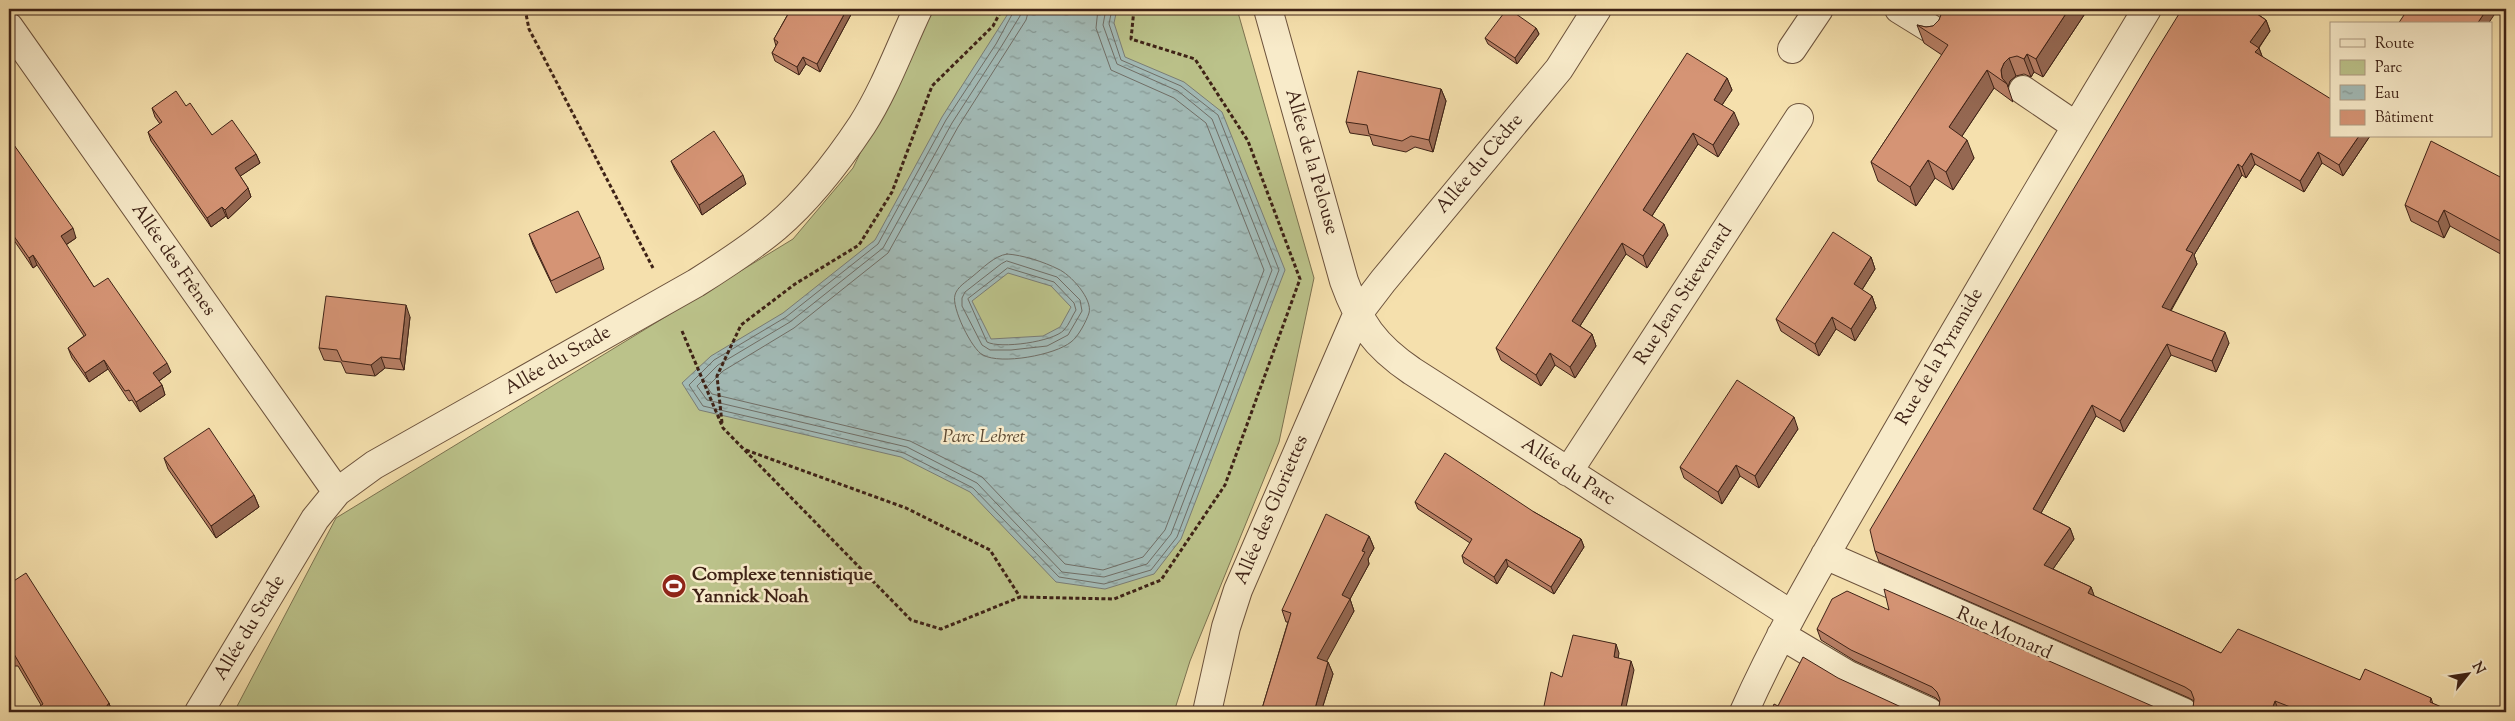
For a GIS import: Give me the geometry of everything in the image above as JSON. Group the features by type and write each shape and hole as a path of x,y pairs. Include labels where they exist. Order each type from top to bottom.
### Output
{"street":[{"name":"Allée du Stade","path":"199,712 315,519 337,492 374,465 669,298 730,261 778,226 823,178 866,118 918,9"},
{"name":"Allée de la Pelouse","path":"1268,9 1344,281 1357,315"},
{"name":"Allée du Cèdre","path":"1357,315 1558,69 1597,9"},
{"path":"1792,48 1819,9"},
{"path":"1899,9 1932,30"},
{"name":"Rue de la Pyramide","path":"1744,712 1787,625 1825,555 2076,126 2147,9"},
{"name":"Allée des Frênes","path":"9,27 337,492"},
{"path":"2023,90 2076,126"},
{"name":"Rue Jean Stievenard","path":"1568,472 1799,118"},
{"name":"Allée du Parc","path":"1357,315 1370,334 1395,360 1568,472 1787,625 1848,676 1929,712"},
{"name":"Allée des Gloriettes","path":"1207,712 1226,627 1238,590 1357,315"},
{"name":"Rue Monard","path":"1825,555 2183,712"}],"path":[{"path":"524,9 529,29 669,298 723,428 911,620 941,629 1020,597 1114,599 1161,580 1225,485 1300,279 1248,141 1195,60 1131,39 1134,9"},
{"path":"723,428 718,376 742,325 795,284 859,245 892,192 932,86 992,26 1002,9"},
{"path":"743,449 906,508 990,550 1020,597"}],"green space":[{"name":"Parc Lebret","path":"929,9 1237,9 1314,278 1279,442 1190,661 1174,712 234,712 336,518 793,239 853,168"}],"water":[{"path":"1011,9 1117,9 1114,23 1125,57 1184,82 1222,112 1285,270 1181,539 1154,574 1105,589 1056,582 970,492 901,457 699,410 682,383 711,356 783,313 875,240 942,117","holes":["1008,273 1051,286 1071,307 1060,327 1043,336 991,339 972,301"]}],"building":[{"path":"791,9 847,9 817,64 803,57 797,67 772,53 778,42 774,39"},
{"path":"1507,9 1536,28 1515,58 1485,38"},
{"path":"1941,9 2069,9 2036,59 2027,54 2024,59 2017,56 2009,58 2004,63 2001,70 2002,78 2007,84 1987,70 1949,127 1967,140 1946,172 1928,160 1910,187 1871,162 1948,45 1917,25 1933,26 1939,20 1942,12"},
{"path":"2182,9 2252,9 2266,20 2250,42 2259,48 2255,52 2330,98 2330,138 2358,138 2339,165 2318,152 2300,181 2251,153 2242,167 2238,164 2186,250 2193,253 2162,307 2225,332 2212,361 2167,344 2120,421 2092,405 2033,509 2070,528 2044,565 2091,587 2088,593 2221,653 2238,629 2360,680 2365,669 2431,698 2430,702 2453,712 2303,712 2275,701 2271,712 2189,712 2193,708 2194,699 2191,691 2185,687 1875,551 1870,530"},
{"path":"2408,9 2487,9 2478,22 2399,22"},
{"path":"1687,53 1727,78 1714,100 1734,112 1713,145 1693,133 1643,210 1664,224 1643,256 1622,243 1572,321 1592,334 1570,367 1550,353 1536,375 1496,348"},
{"path":"1358,71 1441,89 1429,140 1411,136 1402,141 1369,134 1367,125 1346,122"},
{"path":"176,91 186,106 190,103 212,135 232,120 256,154 235,168 248,188 225,210 222,207 207,218 148,132 162,122 152,108"},
{"path":"714,131 743,175 699,205 671,161"},
{"path":"9,138 73,228 61,236 94,287 108,278 167,363 153,373 162,385 136,402 129,390 125,391 104,360 85,373 68,348 86,335 33,255 29,258 9,229"},
{"path":"2431,141 2506,180 2506,244 2444,210 2438,222 2405,205"},
{"path":"578,211 600,257 551,281 529,234"},
{"path":"1833,232 1871,257 1854,284 1872,296 1851,329 1832,317 1815,344 1776,319"},
{"path":"326,296 406,305 400,359 381,357 371,365 342,361 337,350 319,348"},
{"path":"1737,380 1794,417 1755,476 1736,465 1718,492 1680,467"},
{"path":"209,428 254,495 211,526 164,458"},
{"path":"1445,453 1534,512 1581,539 1551,587 1506,559 1494,577 1462,556 1472,539 1415,502"},
{"path":"1326,514 1369,536 1362,551 1365,552 1342,595 1350,599 1317,658 1328,662 1314,712 1261,712 1291,613 1282,610"},
{"path":"26,573 109,703 106,707 109,712 41,712 38,708 43,704 14,654 9,654 9,584"},
{"path":"1884,589 2166,712 1935,712 1939,707 1940,699 1932,687 1851,650 1817,629 1832,599 1847,591 1889,610"},
{"path":"1573,635 1616,644 1614,657 1631,661 1620,712 1543,711 1551,672 1562,677"},
{"path":"1803,657 1838,678 1912,712 1771,712 1774,704 1778,706"}],"place":[{"name":"Complexe tennistique Yannick Noah","path":"674,586"}]}
